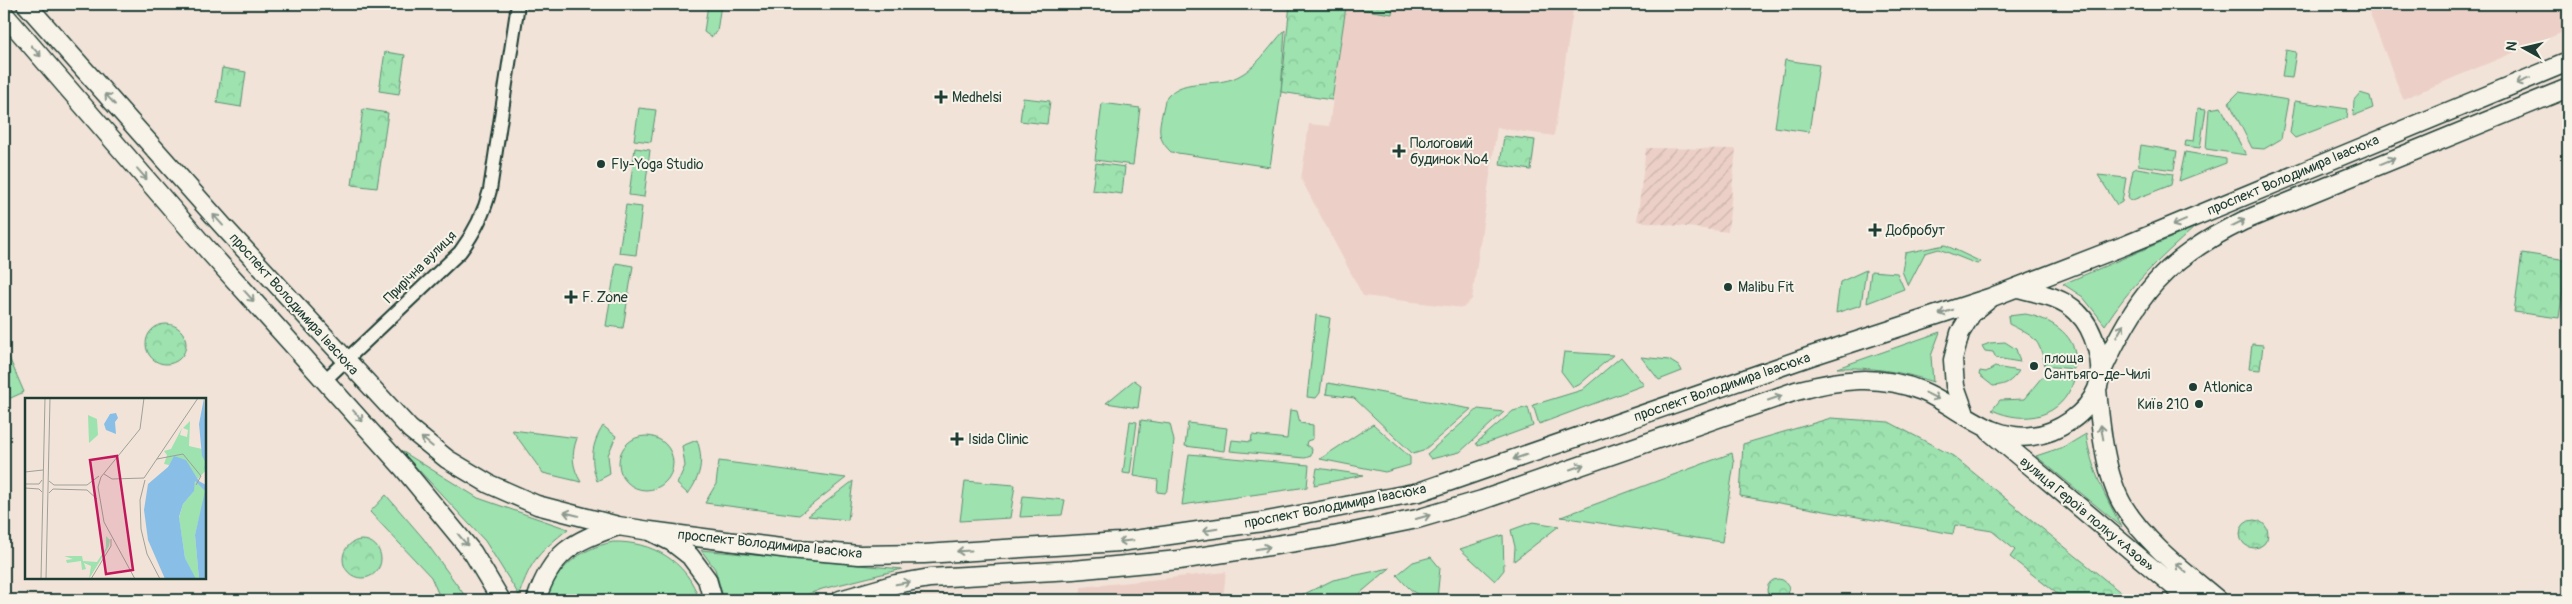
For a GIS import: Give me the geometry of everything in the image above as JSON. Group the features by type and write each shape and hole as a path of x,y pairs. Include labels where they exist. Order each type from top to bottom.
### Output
{"main road":[{"name":"проспект Володимира Івасюка","path":"26,4 345,360 410,429 447,459 480,479 537,505 618,526 650,531 788,549 859,555 915,554 1120,542 1175,536 1300,515 1419,492 1812,356 1992,297"},
{"name":"проспект Володимира Івасюка","path":"4,14 205,247 326,379 404,469 473,552 501,600"},
{"name":"проспект Володимира Івасюка","path":"2018,288 2568,62"},
{"name":"проспект Володимира Івасюка","path":"2098,382 2118,334 2143,295 2176,262 2208,238 2243,220 2568,88"},
{"path":"2018,288 2053,298 2076,311 2087,323 2097,346 2098,382 2086,406 2073,419 2052,432 2031,436 2006,434 1985,428 1966,414 1955,386 1954,360 1960,333 1972,313 1992,297 2018,288"},
{"name":"проспект Володимира Івасюка","path":"840,600 896,584 930,578 1073,570 1179,560 1334,536 1418,519 1482,500 1796,391 1834,381 1872,380 1907,387 1923,392 1966,414"},
{"name":"вулиця Героїв полку «Азов»","path":"2098,382 2108,463 2123,506 2149,539 2218,600"},
{"name":"вулиця Героїв полку «Азов»","path":"1985,428 2190,600"},
{"path":"536,600 543,578 560,554 584,538 618,526"},
{"path":"650,531 672,542 690,556 707,579 713,600"}],"street":[{"name":"Прирічна вулиця","path":"326,379 460,252 474,234 485,210 490,190 518,4"}],"shaded area":[{"name":"Пологовий будинок №4","path":"1393,4 1574,4 1554,136 1497,128 1472,299 1463,308 1363,296 1301,179 1309,124 1329,126 1346,7 1391,13"},
{"path":"2366,4 2568,4 2568,30 2403,99"},
{"path":"1646,148 1736,149 1728,232 1637,221"},
{"path":"1226,572 1223,600 1080,600 1081,587"}],"green space":[{"path":"708,4 721,4 717,32 711,37 704,32"},
{"path":"1290,4 1393,4 1392,14 1346,7 1332,100 1281,92"},
{"path":"1285,30 1281,92 1270,167 1171,152 1162,140 1160,122 1165,100 1171,93 1187,85 1223,81 1240,75 1261,58"},
{"path":"2286,50 2296,52 2292,78 2282,77"},
{"path":"385,52 405,55 399,94 379,91"},
{"path":"1785,60 1819,65 1809,132 1775,127"},
{"path":"222,68 246,72 241,107 217,103"},
{"path":"2239,92 2288,100 2281,139 2264,149 2252,148 2229,102"},
{"path":"2360,93 2370,96 2373,108 2353,116 2354,100"},
{"path":"1023,98 1050,101 1047,124 1020,121"},
{"path":"2295,101 2348,109 2347,118 2295,138 2290,133"},
{"path":"1102,103 1140,108 1133,165 1095,160"},
{"path":"2221,107 2246,155 2206,149 2209,109"},
{"path":"639,108 656,110 651,142 634,140"},
{"path":"2198,108 2206,109 2200,148 2185,146 2186,140 2194,141"},
{"path":"363,109 388,113 377,188 352,185"},
{"path":"1504,136 1535,140 1531,170 1500,165"},
{"path":"2141,145 2177,151 2174,170 2138,165"},
{"path":"635,148 650,150 644,197 629,195"},
{"path":"2185,152 2226,159 2226,163 2179,181"},
{"path":"1096,163 1125,167 1122,194 1092,190"},
{"path":"2137,168 2173,174 2171,185 2130,201 2128,197 2133,170"},
{"path":"2098,175 2126,178 2122,202 2117,205"},
{"path":"626,205 642,207 636,255 619,253"},
{"path":"2194,228 2146,274 2124,298 2105,325 2083,297 2063,284"},
{"path":"1945,245 1981,262 1977,264 1939,249 1925,253 1908,286 1902,271 1905,253"},
{"path":"2522,253 2567,260 2559,318 2514,312"},
{"path":"616,263 633,266 623,328 606,326"},
{"path":"1866,270 1861,305 1836,313 1840,282"},
{"path":"1871,271 1897,273 1904,289 1867,303"},
{"path":"2025,314 2040,318 2062,331 2068,338 2075,353 2074,369 2045,366 2038,343 2030,335 2009,324 2008,316"},
{"path":"1316,315 1330,318 1320,393 1316,398 1307,397"},
{"path":"170,324 177,327 183,333 186,344 185,352 177,361 170,364 162,364 155,361 147,352 146,340 149,333 158,325"},
{"path":"1940,332 1931,356 1933,382 1885,371 1862,368 1837,368"},
{"path":"2005,342 2016,349 2020,362 1996,358 1993,352 1985,351 1982,346 1990,343"},
{"path":"2252,344 2263,345 2260,370 2249,369"},
{"path":"4,346 24,392 4,401"},
{"path":"1564,352 1613,355 1579,385 1573,387 1561,371"},
{"path":"1621,357 1644,385 1539,424 1533,405 1582,390"},
{"path":"1641,357 1669,360 1680,367 1682,371 1659,380"},
{"path":"1995,367 2019,371 2008,382 1993,386 1979,375 1980,371 1986,372"},
{"path":"2042,377 2074,380 2061,403 2051,410 2041,415 2017,417 1992,410 2000,400 2024,399"},
{"path":"1134,380 1141,385 1138,408 1106,403"},
{"path":"1328,383 1471,409 1423,451 1413,454 1354,398 1326,394"},
{"path":"1528,407 1533,426 1478,446 1476,443 1513,411"},
{"path":"1478,409 1504,412 1460,452 1431,459 1427,454"},
{"path":"1290,410 1297,411 1300,423 1313,425 1313,439 1307,441 1306,445 1312,449 1311,456 1305,458 1230,451 1232,440 1251,442 1252,435 1287,439"},
{"path":"1831,418 1889,422 1953,456 2130,600 2065,600 2010,557 2015,550 1992,531 1955,525 1953,534 1740,496 1743,444"},
{"path":"1141,420 1170,424 1174,441 1168,489 1165,493 1157,492 1158,480 1134,476"},
{"path":"1130,421 1137,422 1130,474 1123,473"},
{"path":"1188,423 1227,428 1224,451 1185,446"},
{"path":"1373,424 1410,457 1410,465 1385,472 1320,459"},
{"path":"603,426 616,436 608,455 610,474 597,481 593,466 593,453 596,440"},
{"path":"512,430 577,438 573,461 581,482 543,473"},
{"path":"2086,434 2091,459 2110,505 2122,527 2036,456 2066,446"},
{"path":"641,436 651,436 661,440 669,448 673,463 669,478 661,486 651,490 641,490 631,486 623,478 619,468 619,458 623,448 631,440"},
{"path":"697,440 701,461 700,468 696,481 688,494 677,484 685,466 682,446"},
{"path":"400,450 478,498 568,529 543,550 532,564 519,595 485,541"},
{"path":"1732,453 1734,463 1722,542 1561,517"},
{"path":"1189,454 1309,465 1307,487 1182,505"},
{"path":"719,461 846,478 799,515 705,503 716,484"},
{"path":"1317,468 1364,475 1314,485"},
{"path":"853,481 848,520 808,516"},
{"path":"965,481 1015,485 1010,518 960,521"},
{"path":"386,495 423,538 468,600 441,600 431,577 370,512"},
{"path":"1023,496 1065,500 1062,515 1020,517"},
{"path":"2254,520 2264,524 2268,534 2264,544 2254,548 2244,544 2240,534 2244,524"},
{"path":"1533,522 1559,526 1514,561 1515,547 1511,530"},
{"path":"1503,535 1504,570 1495,581 1460,549"},
{"path":"362,540 376,545 381,559 376,573 362,578 348,573 343,559 348,545"},
{"path":"613,542 641,545 666,556 686,574 694,586 699,600 545,600 556,578 571,562 590,550"},
{"path":"701,550 902,569 822,589 793,600 724,600 715,569"},
{"path":"1431,557 1440,568 1437,600 1419,596 1397,575 1413,562"},
{"path":"1390,568 1352,600 1292,600 1333,580"},
{"path":"1778,579 1786,582 1789,590 1786,598 1778,601 1770,598 1767,590 1770,582"}],"place":[{"name":"Medhelsi","path":"941,97"},
{"name":"Пологовий будинок №4","path":"1399,151"},
{"name":"Fly-Yoga Studio","path":"601,164"},
{"name":"Добробут","path":"1875,230"},
{"name":"Malibu Fit","path":"1728,287"},
{"name":"F. Zone","path":"571,297"},
{"name":"площа Сантьяго-де-Чилі","path":"2034,366"},
{"name":"Atlonica","path":"2193,387"},
{"name":"Київ 210","path":"2199,404"},
{"name":"Isida Clinic","path":"957,439"}]}
